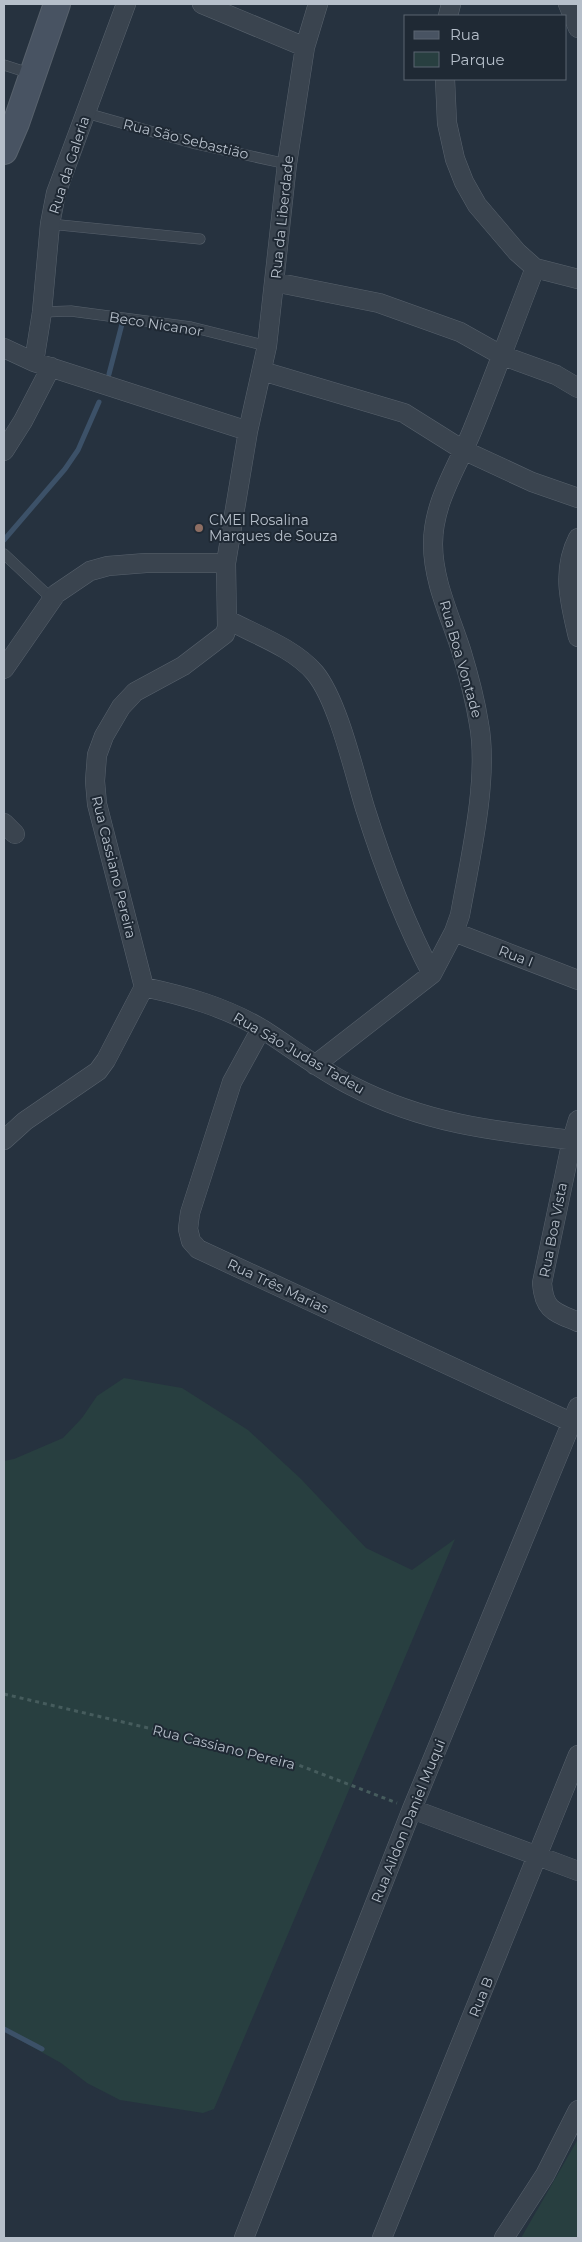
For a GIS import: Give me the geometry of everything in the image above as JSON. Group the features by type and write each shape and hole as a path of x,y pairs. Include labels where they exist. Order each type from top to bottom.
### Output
{"street":[{"path":"4,151 16,123 57,4"},
{"name":"Rua da Galeria","path":"4,451 23,421 43,364 42,312 50,224 56,193 126,4"},
{"path":"202,4 305,47"},
{"name":"Rua da Liberdade","path":"226,563 248,431 268,346 287,164 305,47 318,4"},
{"path":"568,4 578,28"},
{"path":"445,80 447,123 455,159 464,182 477,205 517,252 535,268 578,279"},
{"name":"Rua Boa Vontade","path":"315,1065 432,974 454,932 460,915 480,788 479,725 462,653 442,594 434,563 433,544 438,509 448,481 464,450 535,268"},
{"path":"274,282 379,302 460,332 502,355 556,375 578,388"},
{"path":"4,348 43,364 248,431"},
{"path":"262,371 404,413 464,450 532,482 578,498"},
{"path":"578,538 569,563 568,586 575,606 578,637"},
{"path":"4,669 52,599 64,587 90,571 108,566 146,563 226,563 228,620 292,654 314,672 322,684 333,707 378,848 412,936 432,974"},
{"name":"Rua Cassiano Pereira","path":"144,987 97,804 95,781 97,755 104,736 128,699 135,692 184,666 225,634 228,620"},
{"name":"Rua I","path":"454,932 578,980"},
{"path":"4,1140 36,1112 98,1071 106,1060 144,987"},
{"name":"Rua São Judas Tadeu","path":"144,987 186,996 210,1004 260,1028 352,1087 421,1116 469,1127 572,1140"},
{"name":"Rua Três Marias","path":"260,1028 232,1082 214,1137 190,1213 188,1229 191,1241 207,1253 576,1415"},
{"name":"Rua Boa Vista","path":"578,1120 544,1268 543,1292 550,1309 578,1322"},
{"name":"Rua Aildon Daniel Muqui","path":"244,2238 412,1809 576,1415"},
{"name":"Rua B","path":"382,2238 578,1755"},
{"path":"412,1809 578,1871"},
{"path":"504,2238 545,2175 578,2110"}],"lane":[{"path":"4,65 33,74"},
{"name":"Rua São Sebastião","path":"86,113 196,144 287,164"},
{"path":"50,224 200,239"},
{"name":"Beco Nicanor","path":"42,312 71,311 191,327 268,346"},
{"path":"4,554 52,599"}],"path":[{"name":"Rua Cassiano Pereira","path":"4,1694 288,1760 412,1809"}],"green space":[{"path":"124,1378 182,1388 248,1430 301,1479 366,1548 412,1570 455,1539 214,2109 203,2113 120,2100 87,2083 61,2063 4,2031 4,1461 14,1459 63,1438 82,1418 97,1396"},
{"path":"578,2139 578,2238 521,2238"}],"waterway":[{"path":"109,374 122,324"},
{"path":"4,540 65,469 78,450 99,402"},
{"path":"4,2029 42,2049"}],"place":[{"name":"CMEI Rosalina Marques de Souza","path":"199,528"}]}
